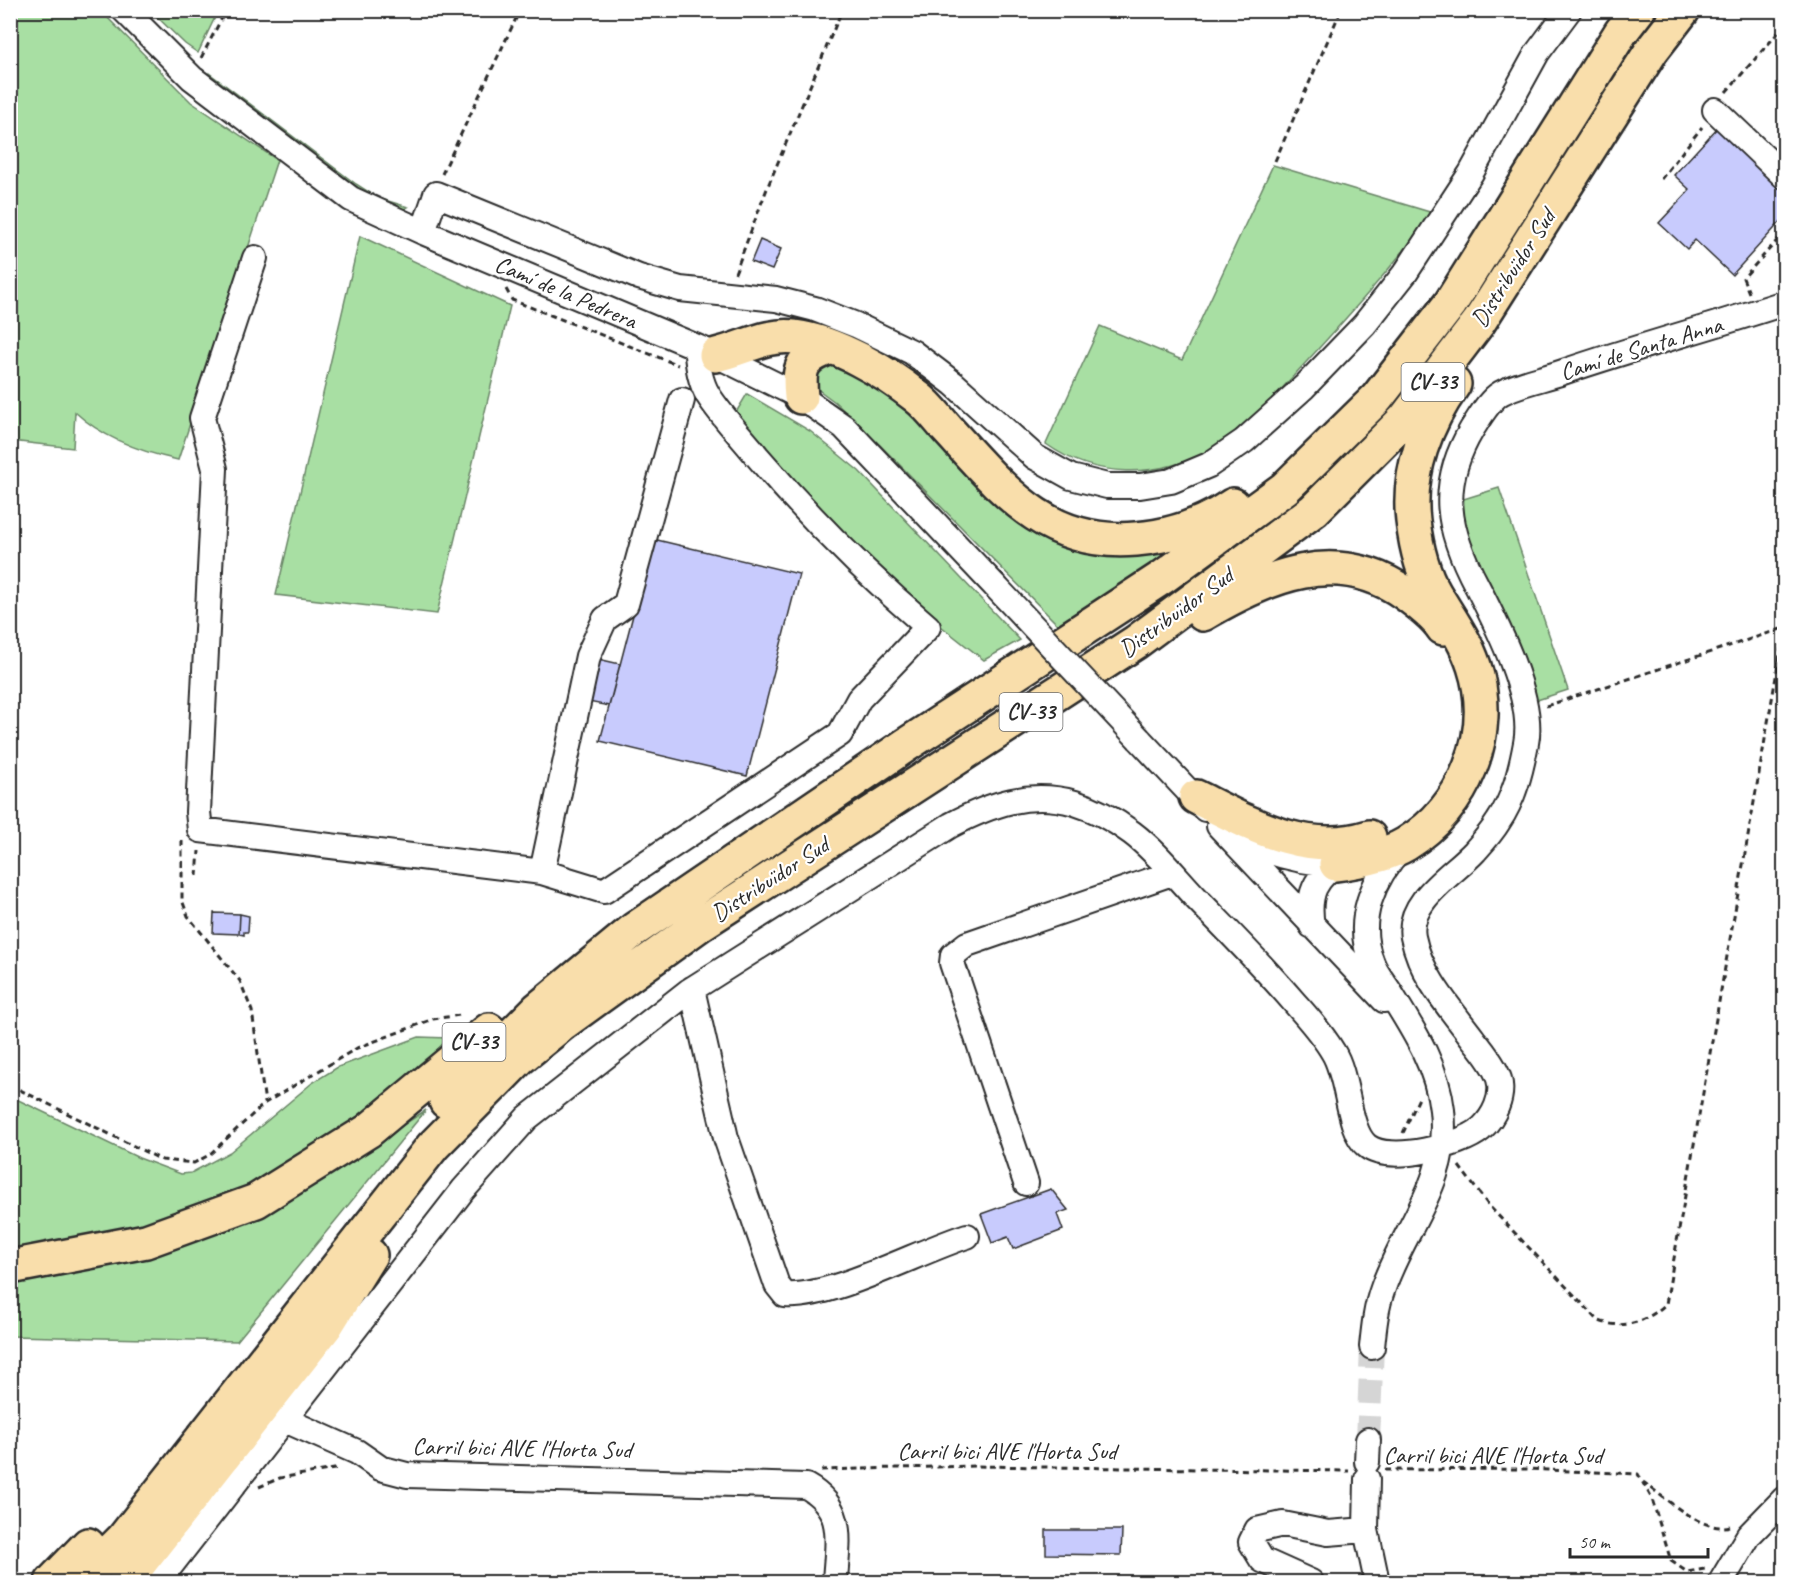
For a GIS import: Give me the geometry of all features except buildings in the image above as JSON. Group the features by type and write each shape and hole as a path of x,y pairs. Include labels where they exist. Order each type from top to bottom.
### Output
{"highway":[{"name":"Distribuïdor Sud","path":"906,745 1164,577 1285,488 1377,398 1450,304 1615,42 1638,10"},
{"name":"Distribuïdor Sud","path":"520,1058 562,1023 699,925 1136,642 1314,510 1405,419 1479,322 1652,50 1683,10"},
{"path":"1336,864 1354,861 1404,845 1425,831 1446,809 1461,786 1474,758 1480,729 1480,699 1474,669 1462,636 1434,592 1420,560 1413,507 1413,483 1421,446 1436,409 1492,330 1581,190 1652,50"},
{"path":"706,351 778,336 797,337 831,347 854,357 918,397 1024,508 1053,526 1088,538 1124,540 1162,537 1210,521 1272,479 1366,390 1450,304"},
{"path":"801,397 801,368 811,355 831,347"},
{"path":"1136,642 1169,636 1227,600 1265,581 1297,571 1330,568 1363,572 1396,587 1421,605 1439,622 1451,643 1460,665 1465,694 1462,735 1456,756 1438,786 1416,810 1387,831 1353,842 1311,843 1281,836 1212,811"},
{"path":"52,1582 102,1530 304,1277 409,1141 492,1053 538,1009 635,929 906,745"},
{"name":"CV-33","path":"10,1267 146,1241 256,1201 368,1131 623,919 906,745"},
{"path":"125,1582 326,1326 401,1204 520,1058"},
{"name":"CV-33","path":"80,1582 123,1539 433,1146 520,1058"}],"street":[{"name":"Camí de la Pedrera","path":"124,10 192,78 351,199 423,232 706,351 801,397 844,428 1139,739 1212,811"},
{"path":"423,232 436,194 639,277 680,289 776,299 815,309 912,352 954,384 1035,457 1071,477 1107,486 1140,486 1171,481 1209,465 1244,441 1304,387 1364,324 1406,272 1471,173 1537,53 1569,10"},
{"path":"1715,110 1785,176"},
{"path":"255,258 202,418 215,469 199,800 200,830 542,872 604,891 840,734 858,699 928,627 862,568 794,498 729,423 708,394 698,370 706,351"},
{"name":"Camí de Santa Anna","path":"1525,713 1518,682 1497,625 1473,579 1450,522 1452,477 1463,444 1499,394 1599,359 1785,303"},
{"path":"542,872 588,656 605,619 626,604 682,400"},
{"path":"158,1582 463,1190 527,1118 692,989 951,825 985,807 1021,798 1048,798 1077,803 1105,816 1134,834 1270,974 1319,1030 1342,1066 1354,1126 1368,1146 1382,1154 1394,1155 1443,1145 1473,1135 1485,1126 1500,1097 1499,1078 1483,1051 1437,990 1418,955 1411,930 1425,898 1476,850 1501,819 1517,782 1528,736 1525,713"},
{"path":"1312,926 1311,899 1319,878 1353,854 1390,841 1423,818 1445,793 1456,756"},
{"path":"1212,811 1246,832 1275,846 1320,855 1349,870 1368,901"},
{"path":"1212,811 1312,926 1410,1024"},
{"path":"1372,1347 1375,1318 1383,1287 1435,1179 1443,1145 1437,1082 1427,1054 1371,963 1365,932 1368,901 1377,877 1404,845"},
{"path":"1026,1183 952,963 953,956 967,944 1172,873"},
{"path":"692,989 726,1138 777,1285 785,1295 798,1296 858,1278 967,1236"},
{"path":"285,1420 357,1452 367,1461 393,1473 407,1475 806,1486 823,1497 832,1507 836,1519 835,1582"},
{"path":"1367,1465 1366,1530 1377,1582"},
{"path":"1714,1576 1749,1535 1785,1499"},
{"path":"1311,1582 1262,1560 1251,1542 1257,1530 1283,1524 1328,1533 1366,1530"}],"path":[{"path":"192,78 226,10"},
{"path":"436,194 436,187 520,10"},
{"path":"728,293 768,186 842,10"},
{"path":"1275,161 1341,10"},
{"path":"1756,312 1743,278 1785,233"},
{"path":"507,281 507,296 512,300 680,366"},
{"path":"1443,1145 1489,1206 1599,1321 1623,1325 1641,1322 1666,1304 1785,629 1525,713"},
{"path":"197,876 200,830"},
{"path":"10,1085 162,1160 179,1164 194,1163 209,1155 265,1103 357,1048 433,1019 460,1015"},
{"path":"252,1489 280,1478 367,1461"},
{"name":"Carril bici AVE l'Horta Sud","path":"814,1470 986,1466 1367,1465 1526,1468 1638,1474 1642,1481"},
{"path":"1642,1481 1700,1523 1719,1529 1738,1524"},
{"path":"1642,1481 1652,1499 1671,1561 1688,1572 1714,1576"}],"green space":[{"path":"11,11 101,11 191,102 277,160 178,460 150,453 110,437 75,412 73,448 11,441"},
{"path":"151,11 218,11 198,53 185,44"},
{"path":"209,73 356,184 378,198 408,207 400,211 350,186 208,77"},
{"path":"1273,165 1433,213 1384,274 1315,353 1256,415 1221,445 1189,460 1168,466 1126,471 1085,464 1046,444 1100,326 1182,360"},
{"path":"360,236 510,306 437,614 276,595"},
{"path":"831,362 904,403 1022,517 1182,544 1059,626 881,446 835,402 812,385 818,368"},
{"path":"747,394 810,431 859,471 1020,640 984,660 937,623 805,498 735,414"},
{"path":"1499,488 1568,690 1534,701 1463,543 1454,502"},
{"path":"419,1037 448,1038 395,1097 260,1185 154,1228 11,1253 10,1096 139,1158 181,1174 191,1173 230,1152 312,1083 338,1067"},
{"path":"426,1110 237,1341 11,1336 11,1276 97,1263 394,1131"}],"tunnel":[{"path":"1368,1440 1372,1347"}]}
